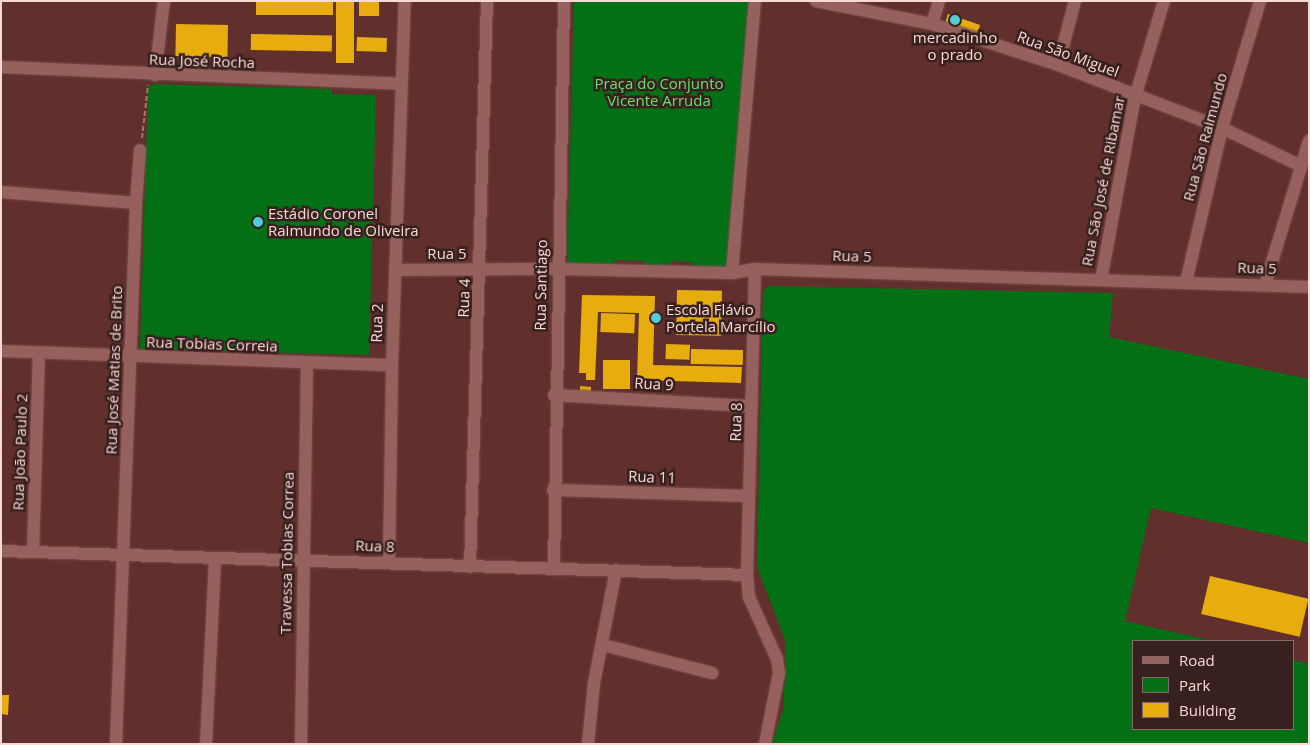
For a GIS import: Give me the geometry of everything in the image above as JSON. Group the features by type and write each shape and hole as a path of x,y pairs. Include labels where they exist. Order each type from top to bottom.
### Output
{"street":[{"path":"155,75 164,1"},
{"name":"Rua 2","path":"389,563 392,365 405,1"},
{"name":"Rua 4","path":"470,567 481,271 487,1"},
{"name":"Rua Santiago","path":"554,569 554,396 564,1"},
{"path":"732,273 756,1"},
{"name":"Rua São Miguel","path":"816,1 932,24 1058,66 1222,128 1299,165"},
{"path":"932,24 939,1"},
{"path":"1058,66 1076,1"},
{"name":"Rua São José de Ribamar","path":"1101,280 1134,96 1164,1"},
{"name":"Rua São Raimundo","path":"1186,282 1222,128 1260,1"},
{"name":"Rua José Rocha","path":"1,68 401,84"},
{"path":"1265,285 1299,165 1309,141"},
{"name":"Rua José Matias de Brito","path":"116,744 136,203 140,150"},
{"path":"1,192 136,203"},
{"name":"Rua 5","path":"395,270 481,271 558,269 732,273 755,269 1309,287"},
{"name":"Rua 8","path":"755,269 747,575 749,597 777,659 779,673 764,744"},
{"name":"Rua Tobias Correia","path":"1,351 131,358 392,365"},
{"name":"Rua João Paulo 2","path":"33,552 39,353"},
{"name":"Travessa Tobias Correa","path":"301,744 307,363"},
{"name":"Rua 9","path":"554,396 752,406"},
{"name":"Rua 11","path":"553,490 749,496"},
{"name":"Rua 8","path":"1,551 747,575"},
{"path":"206,744 216,558"},
{"path":"588,744 594,683 603,645 616,570"},
{"path":"603,645 712,673"}],"path":[{"path":"140,150 146,92 155,75"}],"green space":[{"name":"Praça do Conjunto Vicente Arruda","path":"574,1 754,1 728,268 696,270 691,262 672,261 666,269 648,269 644,261 616,260 610,268 567,264"},
{"name":"Estádio Coronel Raimundo de Oliveira","path":"152,84 332,89 332,94 376,95 369,355 140,349 148,89"},
{"path":"769,286 1113,293 1109,337 1309,379 1309,543 1151,508 1125,621 1208,640 1132,640 1132,730 1295,730 1295,660 1309,664 1309,744 772,744 783,710 786,657 785,640 757,567 763,291"}],"building":[{"path":"256,1 333,1 333,15 256,15"},
{"path":"336,1 354,1 354,63 336,63"},
{"path":"359,1 379,1 379,16 359,16"},
{"name":"mercadinho o prado","path":"948,14 980,25 977,35 944,24"},
{"path":"176,24 228,25 227,57 175,56"},
{"path":"251,34 332,35 332,51 251,50"},
{"path":"357,37 387,38 386,52 357,51"},
{"path":"677,290 722,291 721,336 676,335"},
{"path":"582,295 655,296 653,365 742,367 741,383 637,380 639,313 598,312 595,380 586,380 586,373 579,373"},
{"path":"601,313 635,314 634,333 600,332"},
{"path":"666,344 690,345 689,360 665,359"},
{"path":"691,349 743,350 743,365 691,364"},
{"path":"603,360 630,360 630,389 603,389"},
{"path":"580,386 591,387 591,392 580,392"},
{"path":"1210,576 1308,599 1300,637 1201,614"},
{"path":"1,695 9,695 8,715 1,714"}],"place":[{"name":"mercadinho o prado","path":"955,20"},
{"name":"Estádio Coronel Raimundo de Oliveira","path":"258,222"},
{"name":"Escola Flávio Portela Marcílio","path":"656,318"}]}
